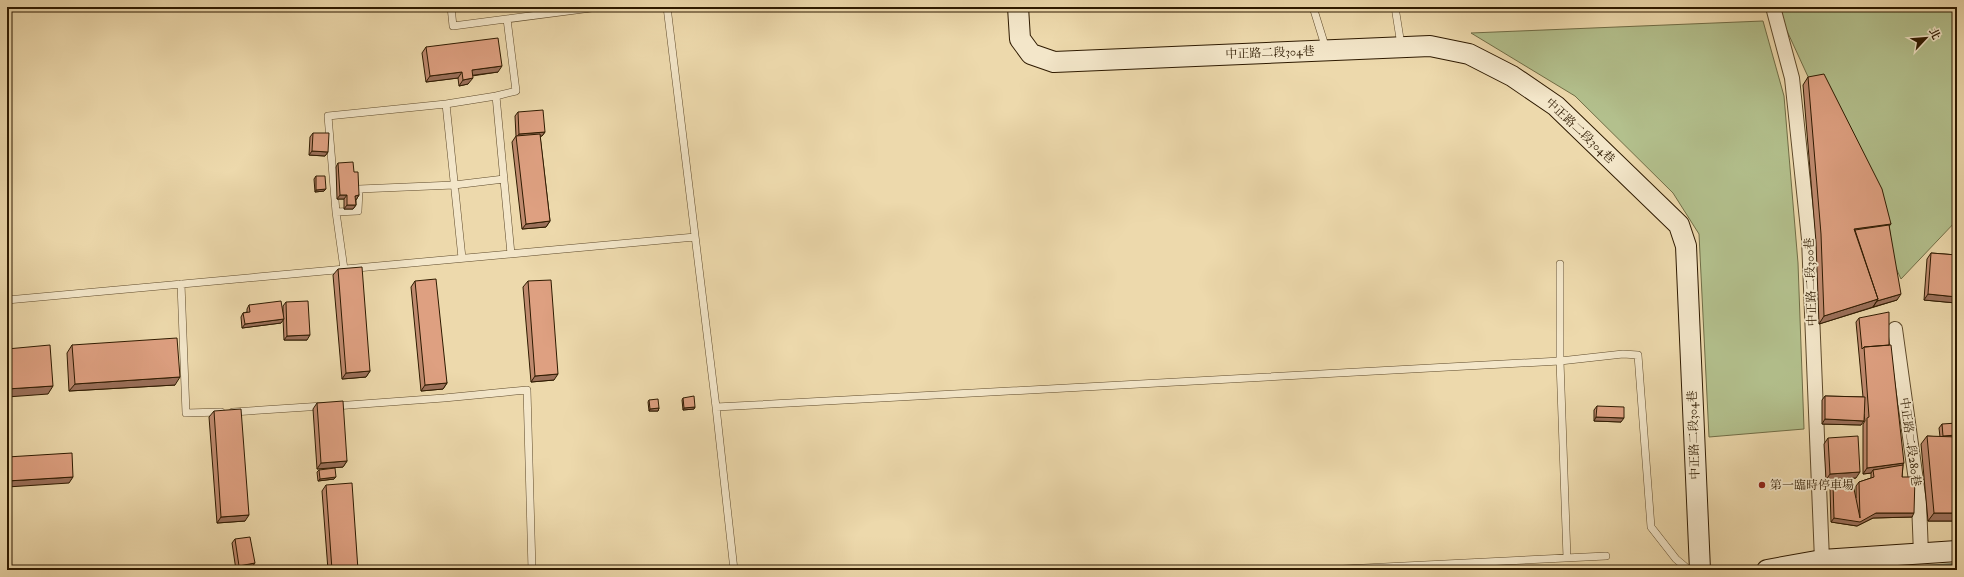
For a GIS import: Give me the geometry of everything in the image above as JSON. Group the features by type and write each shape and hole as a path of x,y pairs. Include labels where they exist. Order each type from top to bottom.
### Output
{"street":[{"name":"中正路二段304巷","path":"1018,7 1020,39 1031,54 1054,62 1430,46 1469,54 1512,76 1556,106 1679,225 1686,246 1700,570"},
{"name":"中正路二段300巷","path":"1773,7 1792,78 1810,239 1822,560"},
{"name":"中正路二段280巷","path":"1895,329 1919,502 1921,554"},
{"path":"1768,570 1822,560 1860,564 1921,554 1957,551"}],"lane":[{"path":"451,7 453,26 599,7"},
{"path":"667,7 716,407 734,570"},
{"path":"1313,7 1326,51"},
{"path":"1395,7 1401,48"},
{"path":"344,269 336,212 328,116 446,104 496,96 516,91 507,19"},
{"path":"496,96 511,254"},
{"path":"446,104 462,258"},
{"path":"336,212 358,211 359,189 454,185 504,179"},
{"path":"7,300 695,237"},
{"path":"1560,264 1560,361 1567,558"},
{"path":"181,284 186,413 256,411 437,399 527,390 532,570"},
{"path":"716,407 1560,361 1623,354 1638,354 1650,526 1676,559 1689,570"},
{"path":"1323,570 1606,556"}],"green space":[{"path":"1776,7 1957,7 1957,220 1901,279"},
{"path":"1763,21 1784,96 1798,263 1804,429 1709,437 1699,234 1673,193 1575,96 1471,33"}],"building":[{"path":"498,38 502,66 472,70 473,78 463,80 462,72 430,76 426,47"},
{"path":"1824,74 1882,189 1891,224 1854,229 1878,299 1824,316 1821,234 1808,77"},
{"path":"543,110 545,132 519,134 518,112"},
{"path":"313,133 329,133 328,152 312,151"},
{"path":"540,134 550,221 526,224 516,136"},
{"path":"353,162 354,172 358,172 359,195 355,196 356,205 347,205 347,195 340,195 338,163"},
{"path":"316,176 325,176 326,189 316,190"},
{"path":"1889,225 1901,294 1877,301 1878,299 1855,230"},
{"path":"1931,253 1957,255 1957,297 1928,294"},
{"path":"362,267 370,371 346,373 338,269"},
{"path":"436,279 447,383 425,385 415,281"},
{"path":"551,280 558,374 535,376 528,281"},
{"path":"281,301 284,319 245,324 243,313 250,312 249,305"},
{"path":"308,301 310,335 287,336 286,302"},
{"path":"1889,312 1889,345 1864,347 1862,349 1859,318"},
{"path":"177,338 180,377 75,384 72,345"},
{"path":"50,345 53,386 7,389 7,349"},
{"path":"1891,345 1904,463 1867,468 1867,418 1869,417 1864,347"},
{"path":"694,396 695,407 684,408 683,398"},
{"path":"1825,396 1865,397 1864,421 1825,419"},
{"path":"658,399 659,408 650,409 649,400"},
{"path":"343,401 347,461 321,463 317,403"},
{"path":"1597,406 1624,407 1624,418 1596,417"},
{"path":"241,409 249,515 221,517 214,411"},
{"path":"1957,423 1957,435 1943,436 1942,424"},
{"path":"1858,436 1860,472 1830,474 1828,438"},
{"path":"1927,436 1957,437 1957,513 1934,513"},
{"path":"72,453 73,477 7,481 7,457"},
{"path":"1903,465 1902,477 1915,477 1914,513 1876,513 1860,522 1834,518 1833,484 1853,484 1860,518 1859,482 1874,477 1873,470"},
{"path":"335,468 336,477 320,479 319,470"},
{"path":"352,483 358,570 332,570 326,485"},
{"path":"250,537 255,563 239,566 235,539"},
{"path":"255,566 255,570 244,570 244,567"}],"waterway":[{"path":"1885,570 1957,565"}],"place":[{"name":"第一臨時停車場","path":"1762,485"}]}
